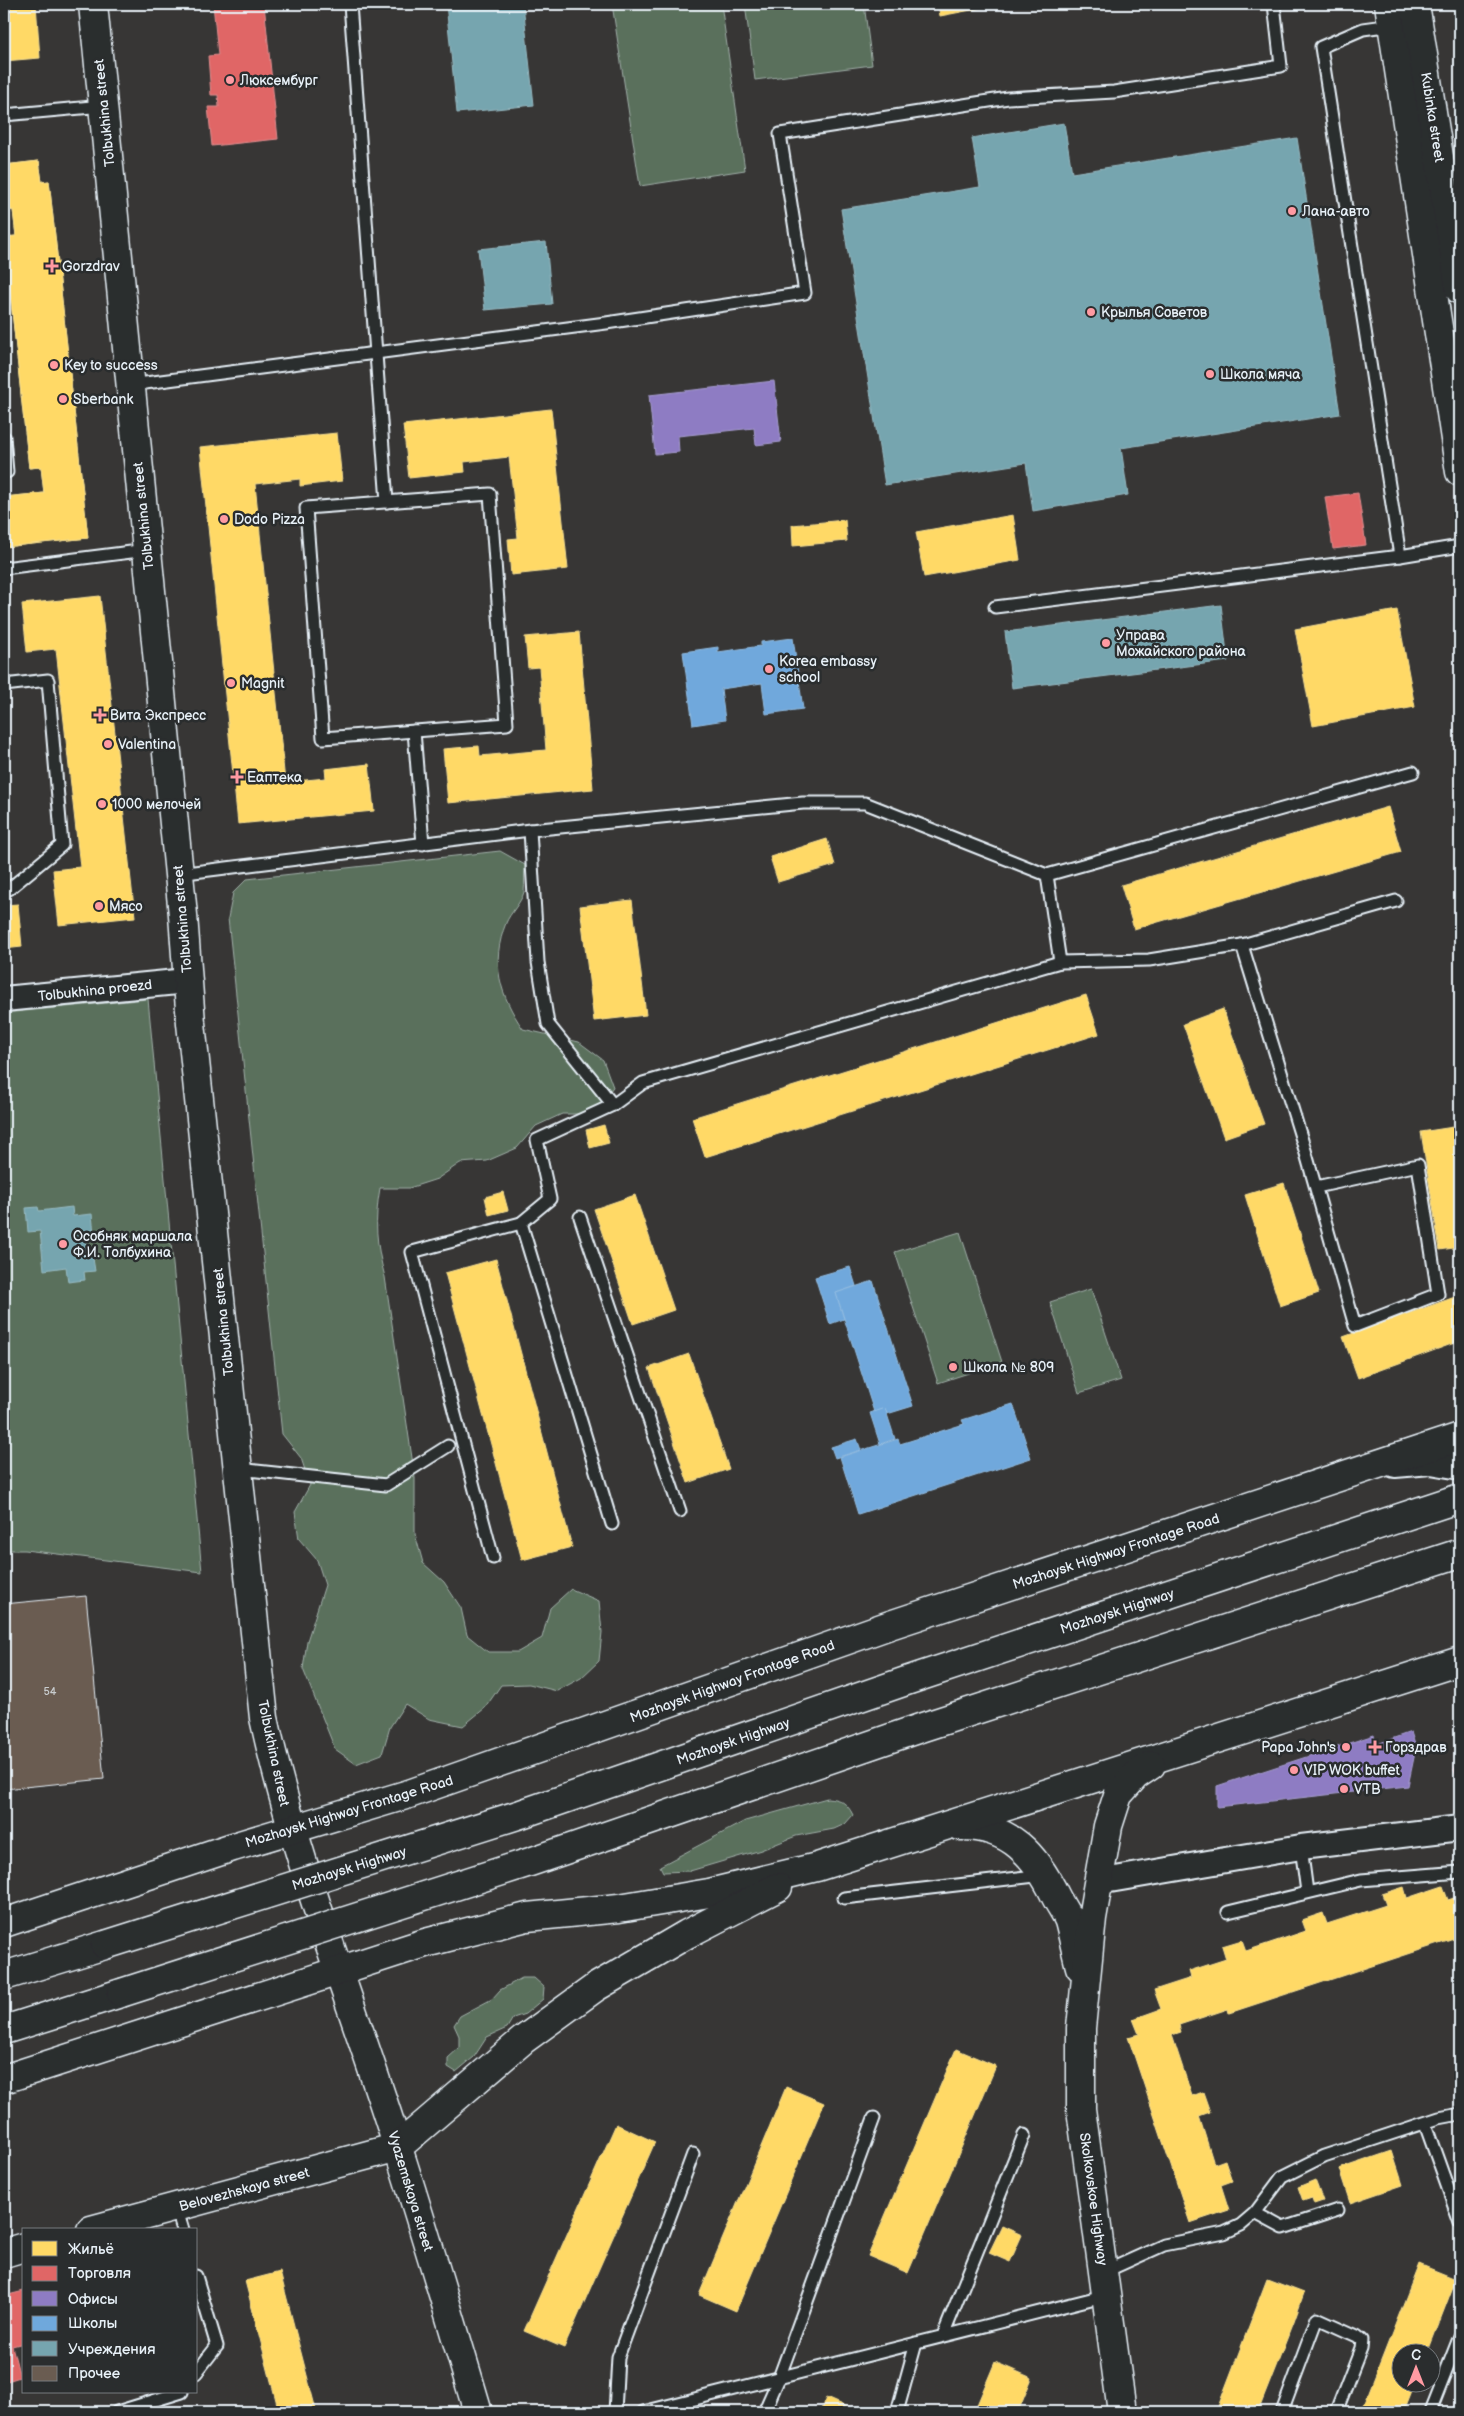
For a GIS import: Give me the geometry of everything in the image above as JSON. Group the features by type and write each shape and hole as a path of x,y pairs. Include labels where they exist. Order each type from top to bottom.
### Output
{"main road":[{"name":"Tolbukhina street","path":"93,4 187,981 264,1718 292,1831 337,1971"},
{"name":"Kubinka street","path":"1415,4 1460,290"},
{"path":"1391,14 1460,472"},
{"name":"Mozhaysk Highway Frontage Road","path":"4,1923 233,1848 419,1791 890,1625 1374,1467 1460,1437"},
{"name":"Mozhaysk Highway","path":"4,1976 520,1814 909,1680 1460,1498"},
{"path":"4,2030 530,1862 923,1727 1460,1553"},
{"path":"4,2079 425,1943 527,1917 619,1908 700,1894 817,1867 950,1826 1460,1661"},
{"name":"Skolkovskoe Highway","path":"1122,2412 1081,2109 1080,2068 1084,1985 1098,1882 1108,1826 1118,1795 1136,1775 1164,1756"},
{"name":"Skolkovskoe Highway","path":"950,1826 969,1825 995,1830 1016,1841 1045,1875 1068,1920 1084,1985"},
{"path":"398,2147 523,2040 596,1987 687,1934 817,1867"},
{"name":"Vyazemskaya street","path":"337,1971 398,2147 478,2412"},
{"name":"Belovezhskaya street","path":"106,2228 179,2218 398,2147"},
{"path":"4,2253 22,2248"}],"street":[{"name":"Tolbukhina proezd","path":"4,999 187,981"},
{"path":"1374,1467 1431,1462 1460,1467"},
{"path":"1425,1672 1460,1649"},
{"path":"1098,1882 1301,1848 1460,1828"}],"lane":[{"path":"350,4 387,502"},
{"path":"130,385 606,323 805,293 780,134 1008,98 1114,92 1281,66 1274,4"},
{"path":"1391,14 1363,29 1321,47 1400,556"},
{"path":"4,115 103,106"},
{"path":"4,437 7,472 4,473"},
{"path":"490,494 507,724 323,738 306,508 387,502 490,494"},
{"path":"995,607 1400,556 1460,546"},
{"path":"4,568 147,550"},
{"path":"4,685 48,680 62,845 9,889 4,889"},
{"path":"414,731 423,844"},
{"path":"178,874 530,830 803,803 865,803 1047,874 1413,772"},
{"path":"530,830 538,962 548,1024 613,1105"},
{"path":"1047,874 1060,962"},
{"path":"494,1558 412,1252 521,1223 550,1199 538,1140 613,1105 643,1083 1060,962 1149,960 1242,945 1396,901"},
{"path":"1242,945 1316,1188 1354,1326 1438,1294 1418,1165 1316,1188"},
{"path":"580,1218 680,1511"},
{"path":"521,1223 612,1524"},
{"path":"239,1469 386,1485 448,1446"},
{"path":"1301,1848 1307,1892"},
{"path":"1228,1912 1361,1880 1460,1872"},
{"path":"844,1898 1045,1875"},
{"path":"643,2412 944,2336 1105,2284 1164,2245 1224,2233 1241,2225 1255,2213 1282,2177 1324,2156 1460,2114"},
{"path":"764,2412 779,2378 874,2118"},
{"path":"1424,2124 1460,2222"},
{"path":"944,2336 1024,2135"},
{"path":"615,2412 618,2357 693,2154"},
{"path":"1255,2213 1283,2228 1338,2210"},
{"path":"198,2283 216,2346 198,2370"},
{"path":"1282,2412 1317,2318 1362,2340 1361,2348 1336,2412"},
{"path":"1430,2412 1460,2336"},
{"path":"897,2412 916,2343"},
{"path":"117,2412 176,2394"}],"green space":[{"path":"612,4 721,4 745,170 640,186"},
{"path":"745,4 864,4 872,65 755,80"},
{"path":"500,851 525,865 524,892 506,923 499,952 500,978 508,1004 523,1029 579,1042 603,1060 613,1087 591,1114 562,1114 536,1126 517,1148 487,1161 460,1163 437,1179 409,1188 380,1188 377,1212 378,1243 385,1277 415,1478 415,1534 423,1563 444,1582 461,1608 467,1635 488,1652 518,1652 542,1638 550,1608 571,1589 599,1601 602,1632 599,1661 581,1678 557,1691 529,1684 501,1685 485,1708 463,1726 429,1719 405,1704 390,1727 382,1754 356,1764 335,1749 303,1669 307,1641 325,1585 317,1560 299,1539 295,1512 310,1485 301,1458 282,1434 228,918 233,893 247,879"},
{"path":"148,999 202,1572 25,1550 4,1550 4,1013"},
{"path":"960,1232 1002,1362 938,1383 895,1252"},
{"path":"1091,1289 1121,1380 1079,1393 1050,1302"},
{"path":"827,1798 843,1802 848,1807 853,1815 845,1824 834,1829 796,1836 761,1850 690,1871 663,1872 660,1866 745,1821"},
{"path":"522,1978 534,1978 544,1987 543,1999 525,2014 513,2018 507,2028 487,2037 474,2057 456,2072 448,2067 448,2058 459,2048 459,2036 454,2025 460,2016 492,1999 500,1990"}],"building: Жильё":[{"path":"4,4 36,4 40,58 4,61"},
{"path":"938,4 1003,4 940,16"},
{"path":"39,161 42,182 49,181 88,538 4,547 4,497 44,493 41,467 29,468 4,237 16,236 13,210 4,211 4,165"},
{"path":"39,161 42,182 49,181 88,538 4,547 4,497 44,493 41,467 29,468 4,237 16,236 13,210 4,211 4,165"},
{"path":"551,409 568,569 511,575 508,539 518,538 509,457 464,462 465,472 409,478 403,425"},
{"path":"337,433 342,481 300,486 300,479 255,484 285,782 326,778 325,769 369,764 374,811 238,824 200,447"},
{"path":"1013,515 1020,560 924,577 916,532"},
{"path":"845,520 847,541 793,546 792,525"},
{"path":"100,596 135,917 59,925 53,870 80,867 56,649 27,652 22,604"},
{"path":"1397,610 1415,707 1313,726 1295,629"},
{"path":"579,632 593,789 448,803 443,749 479,746 480,756 546,750 539,667 528,668 525,637"},
{"path":"1388,807 1401,852 1134,929 1121,885"},
{"path":"827,839 835,865 778,882 770,857"},
{"path":"632,900 646,1015 594,1021 580,906"},
{"path":"18,904 22,947 4,949 4,905"},
{"path":"1086,995 1099,1034 705,1157 692,1118"},
{"path":"1223,1009 1264,1124 1224,1138 1183,1024"},
{"path":"604,1125 609,1143 590,1148 586,1130"},
{"path":"1460,1126 1460,1247 1440,1250 1421,1132"},
{"path":"1284,1183 1319,1293 1280,1306 1245,1195"},
{"path":"503,1192 508,1210 489,1215 485,1197"},
{"path":"635,1195 674,1310 633,1324 594,1209"},
{"path":"496,1259 572,1547 522,1560 445,1273"},
{"path":"1455,1297 1460,1313 1460,1341 1358,1378 1343,1337"},
{"path":"689,1354 729,1469 688,1483 649,1368"},
{"path":"1443,1886 1448,1900 1460,1896 1460,1937 1229,2013 1228,2009 1179,2025 1181,2032 1172,2035 1192,2096 1203,2092 1210,2112 1199,2116 1214,2164 1225,2160 1232,2181 1221,2185 1229,2210 1190,2223 1128,2037 1139,2034 1133,2019 1161,2009 1154,1990 1191,1978 1189,1971 1226,1959 1222,1946 1242,1940 1246,1951 1306,1931 1302,1920 1323,1913 1327,1924 1386,1905 1382,1894 1404,1887 1407,1898"},
{"path":"956,2049 996,2066 908,2273 868,2256"},
{"path":"786,2087 824,2103 736,2311 699,2295"},
{"path":"616,2124 655,2142 564,2348 524,2331"},
{"path":"1392,2151 1403,2185 1350,2203 1339,2169"},
{"path":"1315,2180 1323,2201 1314,2204 1312,2198 1303,2201 1298,2187"},
{"path":"1002,2226 1022,2235 1010,2262 989,2253"},
{"path":"1419,2264 1456,2279 1431,2344 1392,2344 1392,2394 1411,2394 1404,2412 1361,2412"},
{"path":"280,2272 316,2410 308,2412 279,2412 245,2281"},
{"path":"1267,2279 1304,2293 1294,2321 1258,2412 1216,2412"},
{"path":"995,2362 1032,2378 1018,2412 974,2412"},
{"path":"826,2398 858,2412 820,2412"}],"building: Торговля":[{"path":"213,4 264,4 278,139 212,146 208,107 219,107 218,95 211,95 208,56 218,55"},
{"path":"1358,493 1366,545 1333,549 1325,497"},
{"path":"1460,1755 1460,1778 1456,1776 1454,1770"},
{"path":"22,2292 22,2344 12,2346 20,2377 4,2382 4,2296"}],"building: Офисы":[{"path":"774,381 781,442 756,445 754,428 678,436 679,452 655,454 649,395"},
{"path":"1411,1732 1416,1748 1408,1786 1217,1807 1217,1786 1374,1735 1377,1744"}],"building: Школы":[{"path":"793,638 803,709 766,714 762,683 721,689 725,720 693,725 683,652 718,647 718,652 761,646 761,642"},
{"path":"850,1267 856,1286 836,1293 844,1319 830,1324 815,1277"},
{"path":"873,1281 913,1406 887,1414 885,1408 874,1412 836,1293"},
{"path":"1013,1404 1031,1458 858,1514 840,1457 898,1439 900,1444 964,1424 962,1420"},
{"path":"885,1408 895,1439 880,1444 870,1413"},
{"path":"857,1439 861,1450 835,1458 831,1447"}],"building: Учреждения":[{"path":"446,4 523,4 534,105 457,113"},
{"name":"Крылья Советов","path":"1064,123 1072,173 1297,138 1340,414 1121,448 1128,495 1033,511 1026,463 885,485 841,209 980,187 972,138"},
{"path":"546,242 552,304 485,310 478,249"},
{"path":"1221,605 1228,661 1012,688 1005,632"},
{"name":"Особняк маршала Ф.И. Толбухина","path":"38,1207 39,1211 72,1207 73,1216 92,1214 94,1234 85,1235 87,1253 92,1252 95,1271 84,1272 85,1280 68,1282 66,1267 44,1270 40,1231 28,1232 26,1208"}],"building: Прочее":[{"path":"86,1596 104,1779 4,1789 4,1604"}],"place":[{"name":"Люксембург","path":"230,80"},
{"name":"Лана-авто","path":"1292,211"},
{"name":"Gorzdrav","path":"52,266"},
{"name":"Крылья Советов","path":"1091,312"},
{"name":"Key to success","path":"54,365"},
{"name":"Школа мяча","path":"1210,374"},
{"name":"Sberbank","path":"63,399"},
{"name":"Dodo Pizza","path":"224,519"},
{"name":"Управа Можайского района","path":"1106,643"},
{"name":"Korea embassy school","path":"769,669"},
{"name":"Magnit","path":"231,683"},
{"name":"Вита Экспресс","path":"100,715"},
{"name":"Valentina","path":"108,744"},
{"name":"Еаптека","path":"237,777"},
{"name":"1000 мелочей","path":"102,804"},
{"name":"Мясо","path":"99,906"},
{"name":"Особняк маршала Ф.И. Толбухина","path":"63,1244"},
{"name":"Школа № 809","path":"953,1367"},
{"name":"Papa John's","path":"1346,1747"},
{"name":"Горздрав","path":"1375,1747"},
{"name":"VIP WOK buffet","path":"1294,1770"},
{"name":"VTB","path":"1344,1789"}]}
